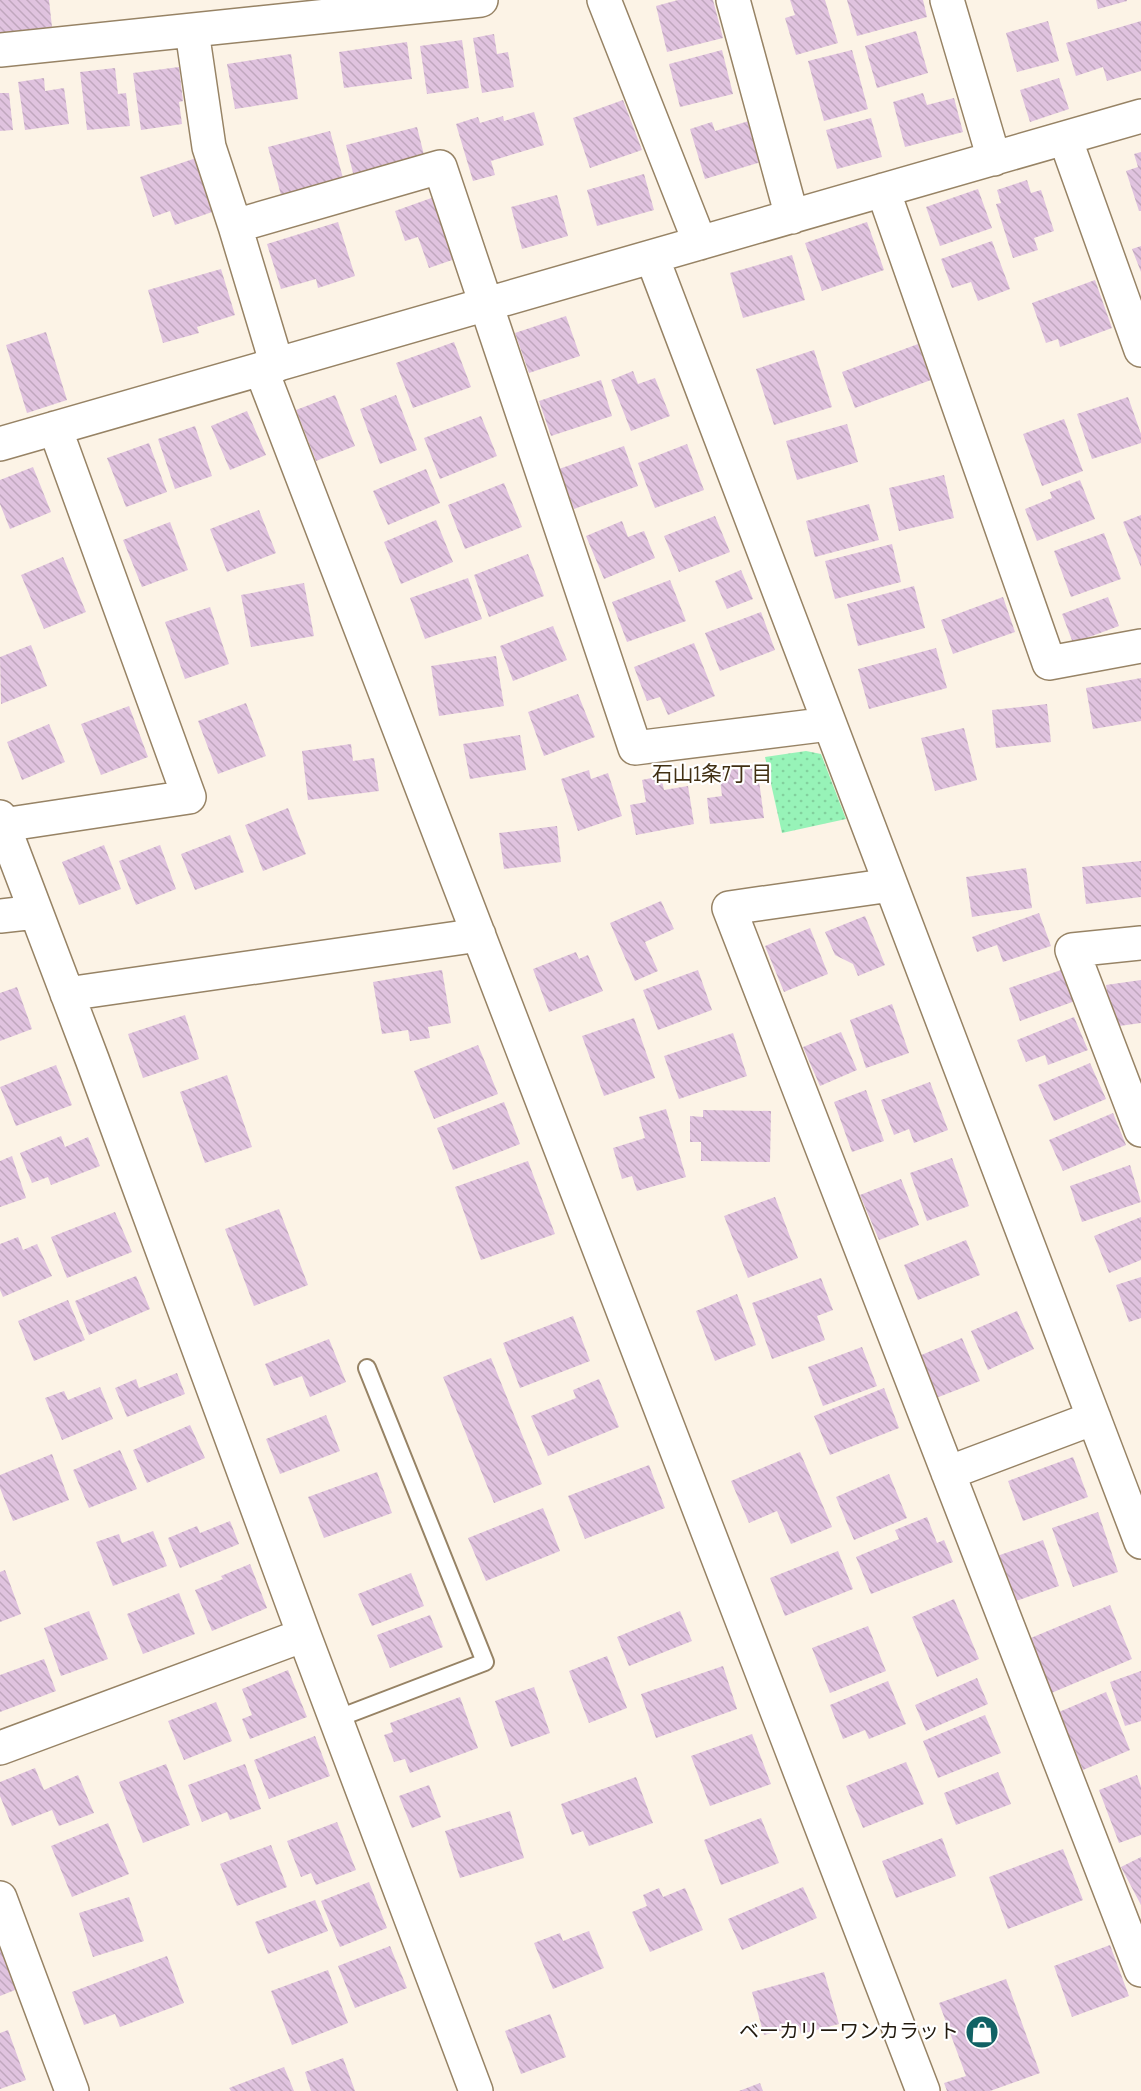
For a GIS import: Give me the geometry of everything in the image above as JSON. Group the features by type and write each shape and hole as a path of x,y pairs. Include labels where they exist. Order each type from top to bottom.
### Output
{"street":[{"path":"0,50 481,0"},
{"path":"604,0 700,243"},
{"path":"733,0 792,217"},
{"path":"947,0 994,159"},
{"path":"192,31 208,147 236,226 269,367 479,935 923,2091"},
{"path":"0,444 1141,116"},
{"path":"1065,138 1141,350"},
{"path":"236,226 440,167 635,748 829,724"},
{"path":"883,190 1049,663 1141,646"},
{"path":"652,257 1141,1542"},
{"path":"55,428 189,797 2,821 476,2091"},
{"path":"891,885 729,908 1141,1970"},
{"path":"0,916 36,912"},
{"path":"67,994 479,935"},
{"path":"1141,943 1072,950 1141,1130"},
{"path":"948,1473 1094,1418"},
{"path":"0,1748 304,1635"},
{"path":"0,1898 72,2091"}],"lane":[{"path":"336,1719 485,1662 367,1368"}],"green space":[{"path":"806,751 821,754 846,819 782,833 765,757"}],"building":[{"path":"0,0 49,0 52,27 0,33"},
{"path":"678,0 713,0 723,38 667,52 656,6"},
{"path":"790,0 825,0 838,43 796,55 785,18 795,15"},
{"path":"847,0 923,0 927,17 857,36"},
{"path":"1096,0 1127,0 1127,1 1098,9"},
{"path":"1048,21 1059,61 1017,72 1006,33"},
{"path":"1141,21 1141,71 1107,81 1103,67 1076,76 1066,43"},
{"path":"916,31 928,73 877,88 865,46"},
{"path":"494,34 497,54 508,52 514,87 482,93 473,38"},
{"path":"462,40 469,88 427,94 420,46"},
{"path":"407,42 412,79 344,88 339,52"},
{"path":"722,50 733,94 680,107 669,64"},
{"path":"852,50 868,109 824,121 808,61"},
{"path":"291,54 298,99 235,109 227,64"},
{"path":"179,67 183,101 179,102 182,124 141,130 133,73"},
{"path":"115,68 118,94 126,93 130,126 87,130 80,72"},
{"path":"44,78 45,91 64,88 69,124 25,130 18,82"},
{"path":"1059,78 1069,109 1030,122 1020,90"},
{"path":"0,93 9,93 13,130 0,131"},
{"path":"923,93 927,105 954,98 963,132 905,147 893,102"},
{"path":"623,100 642,150 590,168 573,118"},
{"path":"534,112 544,145 491,161 495,175 473,181 456,124 478,117 480,123 503,116 504,121"},
{"path":"871,118 882,157 837,169 826,130"},
{"path":"749,121 761,162 705,179 690,129 712,122 715,131"},
{"path":"417,127 425,159 354,177 346,145"},
{"path":"330,131 343,178 281,195 268,147"},
{"path":"1141,152 1141,211 1139,211 1126,171 1138,167 1134,154"},
{"path":"196,158 215,211 175,225 170,211 153,217 140,177"},
{"path":"644,174 654,210 597,226 587,190"},
{"path":"1027,180 1031,193 1041,190 1054,231 1034,238 1038,250 1013,258 996,204 1001,203 997,190"},
{"path":"978,189 992,228 940,246 926,207"},
{"path":"557,195 568,236 522,249 511,207"},
{"path":"437,196 458,258 429,268 418,237 405,241 395,211"},
{"path":"338,222 355,276 318,288 316,279 281,289 267,244"},
{"path":"867,222 884,270 822,291 805,243"},
{"path":"992,241 1010,289 978,301 971,282 952,288 941,259"},
{"path":"1141,246 1141,272 1132,249"},
{"path":"792,255 805,300 743,318 730,273"},
{"path":"221,269 235,315 197,327 199,333 163,343 148,290"},
{"path":"1095,280 1112,328 1060,347 1058,339 1046,343 1032,303"},
{"path":"566,316 580,356 529,373 515,333"},
{"path":"46,332 67,400 27,413 6,345"},
{"path":"454,342 471,387 413,408 396,363"},
{"path":"918,344 931,380 855,408 842,372"},
{"path":"814,350 832,407 774,425 756,369"},
{"path":"633,371 638,384 655,378 670,416 631,431 611,380"},
{"path":"601,380 612,416 551,436 539,401"},
{"path":"335,395 355,446 316,461 296,410"},
{"path":"396,395 417,450 380,464 360,409"},
{"path":"1128,397 1141,434 1141,443 1092,459 1077,414"},
{"path":"247,411 266,455 230,470 211,426"},
{"path":"481,416 497,456 440,479 424,438"},
{"path":"1064,419 1083,471 1042,486 1023,434"},
{"path":"847,424 858,462 797,480 786,441"},
{"path":"195,426 212,476 175,489 158,439"},
{"path":"149,443 167,492 126,507 107,458"},
{"path":"687,444 704,490 655,508 638,463"},
{"path":"624,446 638,486 574,509 559,469"},
{"path":"33,467 51,512 10,529 0,504 0,480"},
{"path":"426,469 440,503 388,525 373,491"},
{"path":"944,475 954,518 899,531 889,488"},
{"path":"1080,480 1095,519 1037,541 1025,509 1052,498 1050,492"},
{"path":"504,483 522,527 465,549 448,505"},
{"path":"869,504 879,540 815,557 806,521"},
{"path":"259,510 276,553 227,572 210,529"},
{"path":"1141,515 1141,567 1123,522"},
{"path":"715,516 730,552 679,572 664,536"},
{"path":"436,520 453,562 401,584 384,542"},
{"path":"622,521 628,537 644,531 655,558 604,579 586,536"},
{"path":"170,522 188,570 142,587 123,540"},
{"path":"1104,533 1121,579 1071,597 1054,551"},
{"path":"892,544 901,582 835,599 825,561"},
{"path":"528,554 544,596 489,617 474,575"},
{"path":"63,557 86,612 44,629 21,575"},
{"path":"741,570 753,599 727,609 715,581"},
{"path":"468,578 482,619 425,639 410,598"},
{"path":"670,580 686,621 627,642 612,602"},
{"path":"304,583 314,636 251,647 241,595"},
{"path":"914,586 925,628 858,646 847,604"},
{"path":"1003,597 1015,632 953,654 941,620"},
{"path":"1108,597 1119,626 1073,643 1062,614"},
{"path":"210,607 229,664 185,679 165,622"},
{"path":"761,612 775,650 720,671 705,633"},
{"path":"553,626 567,660 513,681 500,646"},
{"path":"694,643 715,696 668,715 660,697 647,701 634,667"},
{"path":"31,645 47,686 1,704 0,657"},
{"path":"936,648 947,688 869,709 858,669"},
{"path":"496,656 504,706 439,716 431,666"},
{"path":"1141,678 1141,721 1093,729 1086,688"},
{"path":"578,694 595,737 544,756 528,712"},
{"path":"246,703 266,756 218,774 198,721"},
{"path":"1047,704 1051,742 996,748 992,710"},
{"path":"129,706 148,757 101,775 81,724"},
{"path":"49,724 65,762 22,780 7,742"},
{"path":"964,728 977,780 935,791 921,738"},
{"path":"520,735 526,770 470,779 463,744"},
{"path":"351,744 353,761 374,758 379,791 308,800 302,751"},
{"path":"757,766 764,818 710,824 707,798 722,796 719,771"},
{"path":"589,770 591,779 608,773 622,816 578,831 561,779"},
{"path":"661,776 664,790 688,786 694,824 636,835 630,805 646,802 642,780"},
{"path":"288,808 306,854 263,871 245,825"},
{"path":"557,826 561,862 504,869 499,833"},
{"path":"230,835 244,872 195,890 181,854"},
{"path":"104,845 121,889 79,905 62,862"},
{"path":"160,845 176,889 136,905 119,861"},
{"path":"1141,861 1141,897 1086,904 1082,867"},
{"path":"1026,868 1032,908 972,917 966,877"},
{"path":"661,901 674,929 645,942 658,971 635,981 610,923"},
{"path":"1039,913 1051,946 1003,962 997,945 977,952 972,937"},
{"path":"865,916 885,965 858,976 853,964 835,955 825,932"},
{"path":"810,928 828,974 784,992 765,946"},
{"path":"576,952 579,959 588,955 603,991 549,1012 533,969"},
{"path":"1064,969 1075,1001 1020,1021 1009,988"},
{"path":"442,970 451,1023 428,1027 430,1038 410,1041 408,1030 382,1034 373,982"},
{"path":"698,970 712,1010 658,1030 643,990"},
{"path":"1141,980 1141,1023 1112,1027 1106,985"},
{"path":"17,987 32,1029 0,1041 0,993"},
{"path":"892,1004 909,1053 866,1068 850,1020"},
{"path":"185,1015 199,1059 143,1078 128,1034"},
{"path":"1074,1017 1088,1050 1048,1065 1045,1055 1026,1062 1017,1040"},
{"path":"634,1018 655,1078 604,1096 582,1036"},
{"path":"841,1032 857,1070 820,1086 803,1047"},
{"path":"733,1033 747,1076 679,1099 664,1056"},
{"path":"478,1045 498,1094 434,1119 414,1071"},
{"path":"1090,1063 1106,1099 1054,1121 1038,1085"},
{"path":"56,1065 72,1105 16,1126 0,1087"},
{"path":"227,1075 252,1147 205,1163 180,1092"},
{"path":"930,1082 948,1130 914,1143 909,1129 894,1135 881,1100"},
{"path":"866,1090 884,1141 852,1152 834,1102"},
{"path":"504,1102 520,1144 453,1170 437,1128"},
{"path":"666,1109 686,1177 637,1191 632,1176 622,1179 613,1148 645,1138 639,1117"},
{"path":"703,1110 771,1111 770,1162 701,1161 701,1142 690,1142 690,1116 703,1117"},
{"path":"1113,1113 1126,1145 1063,1171 1049,1140"},
{"path":"61,1136 65,1147 88,1137 100,1166 51,1185 48,1177 32,1183 20,1153"},
{"path":"12,1156 26,1198 0,1207 0,1161"},
{"path":"952,1158 969,1206 927,1221 910,1173"},
{"path":"528,1161 555,1234 481,1260 455,1187"},
{"path":"1130,1165 1141,1202 1082,1222 1070,1186"},
{"path":"901,1179 919,1225 879,1240 860,1195"},
{"path":"775,1197 798,1258 748,1278 724,1216"},
{"path":"279,1209 308,1285 254,1306 225,1229"},
{"path":"115,1212 132,1252 67,1278 51,1237"},
{"path":"1141,1217 1141,1260 1109,1273 1094,1236"},
{"path":"18,1237 23,1250 37,1244 52,1276 3,1297 0,1290 0,1244"},
{"path":"966,1240 980,1275 918,1300 904,1265"},
{"path":"136,1276 150,1309 89,1335 75,1301"},
{"path":"1141,1277 1141,1318 1129,1322 1116,1285"},
{"path":"821,1278 833,1310 817,1316 825,1340 772,1359 752,1303"},
{"path":"737,1294 756,1345 715,1361 696,1311"},
{"path":"68,1300 85,1340 34,1361 18,1321"},
{"path":"1017,1311 1034,1349 988,1370 971,1331"},
{"path":"573,1316 590,1361 520,1388 503,1343"},
{"path":"962,1338 980,1381 936,1398 919,1356"},
{"path":"329,1339 346,1382 310,1397 302,1376 274,1386 265,1364"},
{"path":"862,1347 877,1386 823,1406 808,1367"},
{"path":"491,1358 542,1484 494,1503 443,1377"},
{"path":"177,1373 185,1394 127,1417 115,1388 136,1379 139,1388"},
{"path":"599,1379 619,1427 548,1456 531,1416 576,1398 573,1390"},
{"path":"100,1387 113,1419 62,1440 45,1398 64,1391 68,1400"},
{"path":"884,1388 899,1428 830,1455 814,1416"},
{"path":"326,1415 340,1451 280,1474 266,1439"},
{"path":"190,1425 205,1458 147,1483 133,1450"},
{"path":"120,1450 137,1489 89,1508 73,1470"},
{"path":"800,1452 832,1527 791,1544 777,1511 749,1523 731,1481"},
{"path":"52,1454 69,1500 13,1521 0,1488 0,1475"},
{"path":"1073,1457 1088,1497 1023,1521 1008,1481"},
{"path":"649,1465 665,1508 585,1539 568,1496"},
{"path":"377,1472 392,1513 324,1538 308,1497"},
{"path":"889,1474 907,1518 854,1540 836,1497"},
{"path":"543,1508 560,1551 486,1581 468,1538"},
{"path":"1098,1512 1118,1572 1073,1587 1052,1528"},
{"path":"927,1517 937,1543 944,1540 953,1562 871,1594 856,1557 899,1539 895,1530"},
{"path":"230,1521 239,1544 180,1568 168,1538 197,1526 200,1533"},
{"path":"153,1531 167,1566 113,1586 96,1542 119,1534 122,1543"},
{"path":"1043,1540 1059,1586 1013,1602 997,1556"},
{"path":"838,1551 853,1589 785,1616 770,1578"},
{"path":"250,1564 267,1608 212,1631 195,1590 223,1579 221,1576"},
{"path":"5,1570 21,1614 0,1622 0,1572"},
{"path":"411,1573 424,1606 372,1626 358,1594"},
{"path":"179,1593 195,1634 143,1654 127,1614"},
{"path":"954,1599 979,1659 937,1677 912,1617"},
{"path":"1110,1605 1132,1659 1049,1694 1026,1640"},
{"path":"89,1611 108,1659 61,1676 44,1628"},
{"path":"680,1611 692,1641 629,1666 617,1637"},
{"path":"430,1615 443,1647 390,1668 377,1635"},
{"path":"868,1626 886,1671 830,1693 812,1648"},
{"path":"607,1656 627,1708 589,1723 569,1671"},
{"path":"44,1659 56,1691 0,1712 0,1675"},
{"path":"723,1666 737,1709 656,1738 641,1694"},
{"path":"288,1670 307,1717 250,1739 242,1719 252,1715 242,1689"},
{"path":"1141,1671 1141,1721 1125,1726 1110,1682"},
{"path":"977,1678 988,1704 926,1731 915,1705"},
{"path":"888,1681 906,1724 869,1739 865,1730 843,1739 830,1705"},
{"path":"534,1687 550,1733 511,1747 495,1701"},
{"path":"1106,1692 1130,1750 1083,1770 1059,1712"},
{"path":"460,1697 478,1748 410,1773 405,1759 394,1762 384,1735 393,1732 390,1723"},
{"path":"216,1702 232,1741 184,1760 168,1721"},
{"path":"985,1715 1001,1753 938,1778 923,1741"},
{"path":"752,1734 771,1784 710,1806 691,1756"},
{"path":"315,1736 330,1776 269,1799 254,1760"},
{"path":"906,1762 924,1804 863,1828 846,1786"},
{"path":"166,1764 190,1825 143,1843 119,1782"},
{"path":"245,1764 261,1809 230,1820 227,1812 202,1822 188,1785"},
{"path":"35,1768 44,1790 78,1775 94,1813 59,1826 52,1810 12,1826 0,1796 0,1782"},
{"path":"998,1772 1011,1804 956,1825 944,1793"},
{"path":"1137,1775 1141,1787 1141,1835 1119,1843 1099,1790"},
{"path":"636,1777 653,1823 589,1846 583,1831 572,1835 561,1804"},
{"path":"429,1785 441,1817 412,1828 399,1796"},
{"path":"510,1811 524,1858 460,1878 445,1831"},
{"path":"761,1818 779,1863 721,1885 704,1840"},
{"path":"337,1822 356,1870 316,1885 311,1873 301,1877 287,1841"},
{"path":"108,1823 129,1874 72,1897 51,1846"},
{"path":"942,1838 956,1876 896,1898 882,1861"},
{"path":"271,1845 287,1887 237,1906 220,1864"},
{"path":"1063,1849 1083,1900 1008,1929 989,1877"},
{"path":"1141,1857 1141,1905 1121,1867"},
{"path":"369,1882 387,1928 340,1947 321,1901"},
{"path":"803,1887 817,1918 742,1950 728,1919"},
{"path":"659,1888 663,1897 685,1888 703,1930 650,1952 632,1912 647,1906 643,1895"},
{"path":"129,1897 144,1941 93,1957 79,1913"},
{"path":"315,1900 328,1931 268,1954 255,1922"},
{"path":"589,1931 604,1968 553,1989 534,1943 560,1933 563,1941"},
{"path":"4,1944 20,1988 0,1996 0,1945"},
{"path":"1110,1945 1129,1996 1072,2017 1054,1966"},
{"path":"390,1946 407,1988 355,2008 338,1966"},
{"path":"167,1956 184,2003 120,2027 115,2014 84,2025 72,1992"},
{"path":"328,1970 348,2023 292,2045 271,1991"},
{"path":"824,1972 839,2024 801,2034 799,2026 764,2035 752,1992"},
{"path":"1006,1979 1040,2073 990,2091 947,2091 944,2083 966,2076 939,2003"},
{"path":"550,2014 566,2057 521,2074 505,2031"},
{"path":"8,2030 26,2080 0,2089 0,2033"},
{"path":"343,2058 355,2091 311,2091 305,2072"},
{"path":"284,2067 294,2091 231,2091 229,2088"},
{"path":"760,2083 763,2091 739,2091"}],"place":[{"name":"ベーカリーワンカラット","path":"982,2032"}],"district":[{"name":"石山1条7丁目","path":"712,774"}]}
